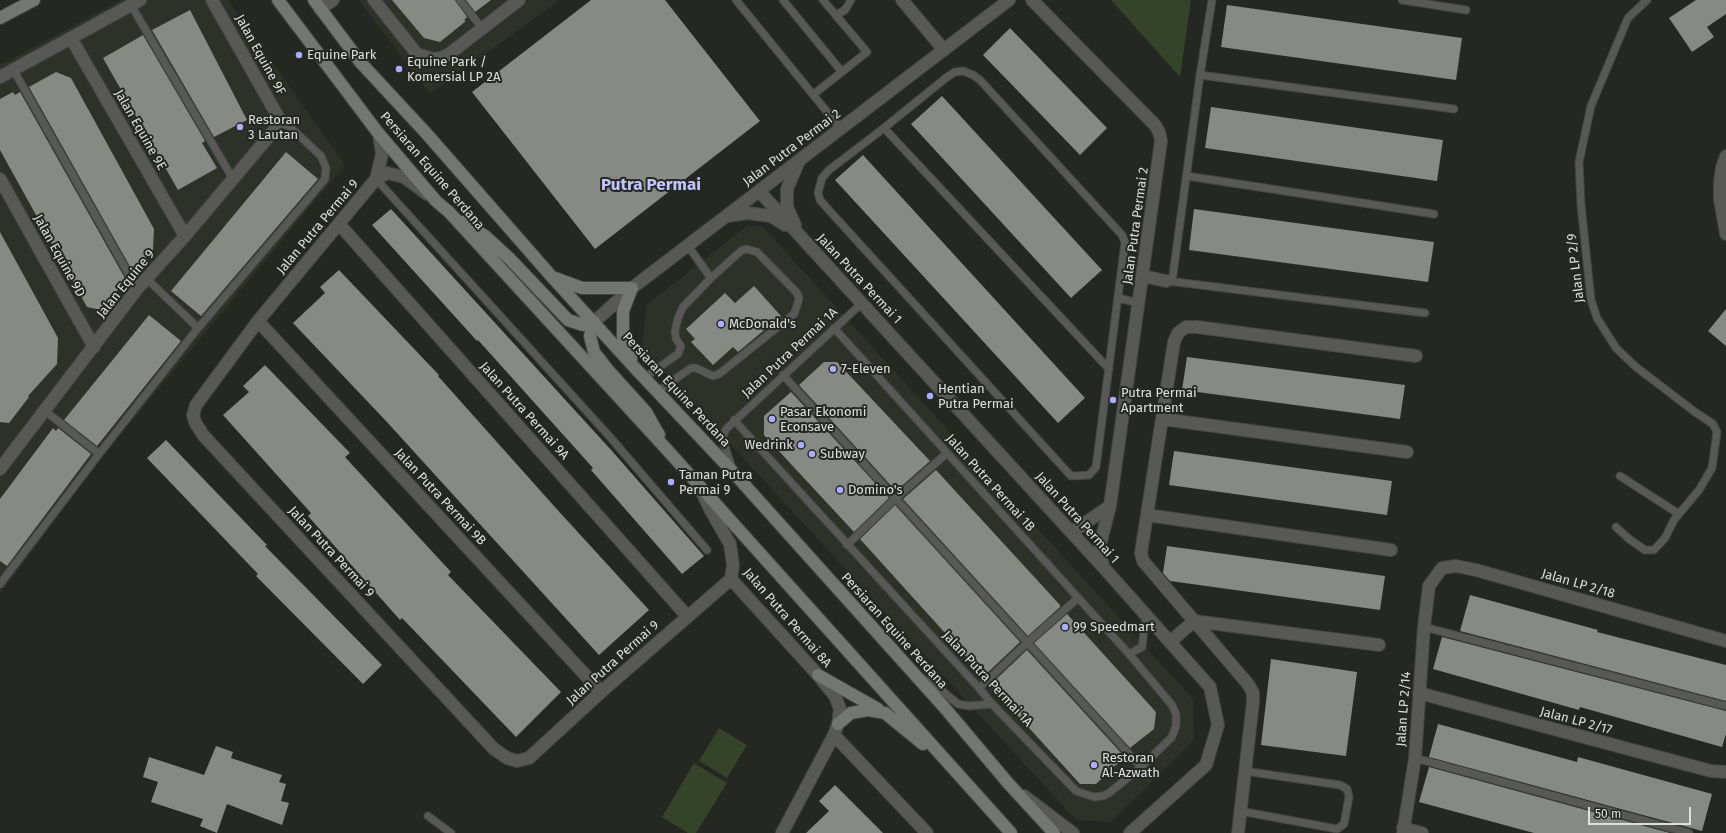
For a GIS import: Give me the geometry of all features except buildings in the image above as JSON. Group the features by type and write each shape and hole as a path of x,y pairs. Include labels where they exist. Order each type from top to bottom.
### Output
{"street":[{"path":"0,18 34,0"},
{"name":"Persiaran Equine Perdana","path":"278,0 379,134 436,201 449,212 670,453 1011,833"},
{"path":"317,4 333,0"},
{"path":"374,0 417,54 433,59 441,58 449,54 519,0"},
{"path":"902,0 944,50"},
{"name":"Jalan Putra Permai 2","path":"594,322 632,288 1009,0"},
{"name":"Jalan Putra Permai 2","path":"1032,0 1155,125 1159,132 1161,141 1110,506 1105,522 1099,554 1104,568"},
{"name":"Jalan Equine 9F","path":"213,1 281,122"},
{"path":"0,76 135,2"},
{"name":"Persiaran Equine Perdana","path":"317,4 361,63 426,133 552,277 644,378 658,391 733,472 1054,833"},
{"name":"Jalan Equine 9E","path":"71,38 185,236"},
{"name":"Jalan Equine 9","path":"0,469 137,289 185,236 281,122"},
{"path":"376,179 382,154 379,134"},
{"path":"1726,156 1722,168 1720,199 1726,234"},
{"name":"Jalan Putra Permai 1","path":"799,160 787,189 787,207 799,235"},
{"name":"Jalan Putra Permai 9","path":"436,201 404,177 387,173 376,179 258,321 196,405 193,415 195,422 209,440 494,749 507,758 517,761 529,758 601,692 731,579"},
{"name":"Jalan Equine 9D","path":"0,179 94,347"},
{"name":"Jalan Putra Permai 1","path":"759,191 1072,532 1210,687 1218,725 1206,765 1130,833"},
{"path":"449,212 485,236 568,320 583,325 594,322"},
{"name":"Jalan Putra Permai 1","path":"726,217 747,213 771,216 799,235"},
{"name":"Jalan Putra Permai 9A","path":"339,224 688,616"},
{"path":"1143,276 1169,281"},
{"path":"552,277 582,288 609,290 632,288 623,311 623,338 635,368"},
{"name":"Jalan Putra Permai 9B","path":"258,321 601,692"},
{"path":"594,322 590,336 594,352 608,370 646,412 670,453"},
{"path":"1238,833 1253,693 1248,684 1143,561 1141,552 1174,342 1178,332 1186,327 1416,356"},
{"path":"1162,419 1407,452"},
{"name":"Jalan Putra Permai 8A","path":"699,486 710,510 730,544 733,565 731,579 818,675 835,696 840,709 836,729"},
{"path":"1072,532 1110,506"},
{"path":"1147,515 1391,550"},
{"name":"Jalan LP 2/18","path":"1429,586 1442,568 1456,566 1484,572 1726,641"},
{"name":"Jalan LP 2/14","path":"1403,830 1415,758 1424,627 1429,586"},
{"path":"1170,642 1194,621 1379,645"},
{"path":"818,675 885,713 952,768"},
{"name":"Jalan LP 2/17","path":"1419,693 1711,771 1726,772"},
{"path":"782,833 836,729 851,713 868,710 885,713"},
{"path":"836,729 927,833"},
{"path":"1008,783 1073,833"},
{"path":"1403,830 1422,833"}],"lane":[{"path":"460,0 482,28"},
{"path":"736,0 841,128"},
{"path":"783,0 842,72"},
{"path":"814,94 867,52 823,0"},
{"path":"836,15 845,10 851,0"},
{"path":"1212,0 1200,75 1187,176 1169,281 1425,313"},
{"path":"1402,0 1466,10"},
{"name":"Jalan LP 2/9","path":"1616,527 1629,539 1645,550 1654,550 1665,538 1679,514 1699,490 1712,468 1717,432 1713,424 1636,367 1616,348 1597,318 1591,300 1581,205 1579,162 1591,106 1628,18 1647,0"},
{"path":"135,2 233,178"},
{"path":"13,69 137,289"},
{"path":"963,71 973,74 1122,235 1125,242 1096,467 1089,475 1071,476 820,200 818,194 819,187 822,178 829,170 884,128 955,72 963,71"},
{"path":"1200,75 1454,109"},
{"path":"0,584 99,454 198,328 325,179 326,168 321,156 290,127 281,122"},
{"path":"884,128 1109,370"},
{"path":"1187,176 1434,214"},
{"path":"376,179 610,437 707,550"},
{"path":"688,246 711,278"},
{"path":"644,378 678,354 681,346 676,339 675,330 683,307 711,278 741,251 746,249 757,252 797,293 797,306 794,314 719,374 713,376 696,368 691,368 658,391"},
{"path":"146,278 198,328"},
{"path":"1118,298 1139,303"},
{"name":"Jalan Putra Permai 1A","path":"733,472 724,444 723,436 726,430 734,420 862,303"},
{"name":"Jalan Putra Permai 1B","path":"834,328 1129,654"},
{"path":"783,375 897,497 1142,767"},
{"path":"44,410 99,454"},
{"name":"Jalan Putra Permai 1A","path":"734,420 992,704 1076,791 1085,795 1094,797 1109,793 1142,767 1172,737 1176,726 1176,714 1172,705 1129,654"},
{"path":"847,545 897,497 947,453"},
{"path":"1620,476 1679,514"},
{"path":"979,688 1078,598"},
{"path":"1129,654 1142,647 1146,615"},
{"path":"1424,627 1726,706"},
{"path":"915,676 930,683 958,704 969,706 992,704"},
{"path":"1415,758 1689,833"},
{"path":"1240,811 1337,829 1344,824 1349,797 1347,789 1340,785 1244,771"},
{"path":"428,816 452,833"}],"shaded area":[{"path":"121,0 228,0 345,165 105,453 0,594 0,65"},
{"path":"359,0 560,0 430,94"},
{"path":"748,225 763,227 1193,699 1194,740 1111,822 1076,820 642,348 646,305"}],"green space":[{"path":"1111,0 1191,0 1180,77"},
{"path":"719,728 747,745 727,778 699,761"},
{"path":"694,763 727,783 696,833 688,833 662,817"}],"place":[{"name":"Equine Park","path":"299,55"},
{"name":"Equine Park / Komersial LP 2A","path":"399,69"},
{"name":"Restoran 3 Lautan","path":"240,127"},
{"name":"McDonald's","path":"721,324"},
{"name":"7-Eleven","path":"833,369"},
{"name":"Hentian Putra Permai","path":"930,396"},
{"name":"Putra Permai Apartment","path":"1113,400"},
{"name":"Pasar Ekonomi Econsave","path":"772,419"},
{"name":"Wedrink","path":"801,445"},
{"name":"Subway","path":"812,454"},
{"name":"Taman Putra Permai 9","path":"671,482"},
{"name":"Domino's","path":"840,490"},
{"name":"99 Speedmart","path":"1065,627"},
{"name":"Restoran Al-Azwath","path":"1094,765"}],"district":[{"name":"Putra Permai","path":"651,185"}]}
